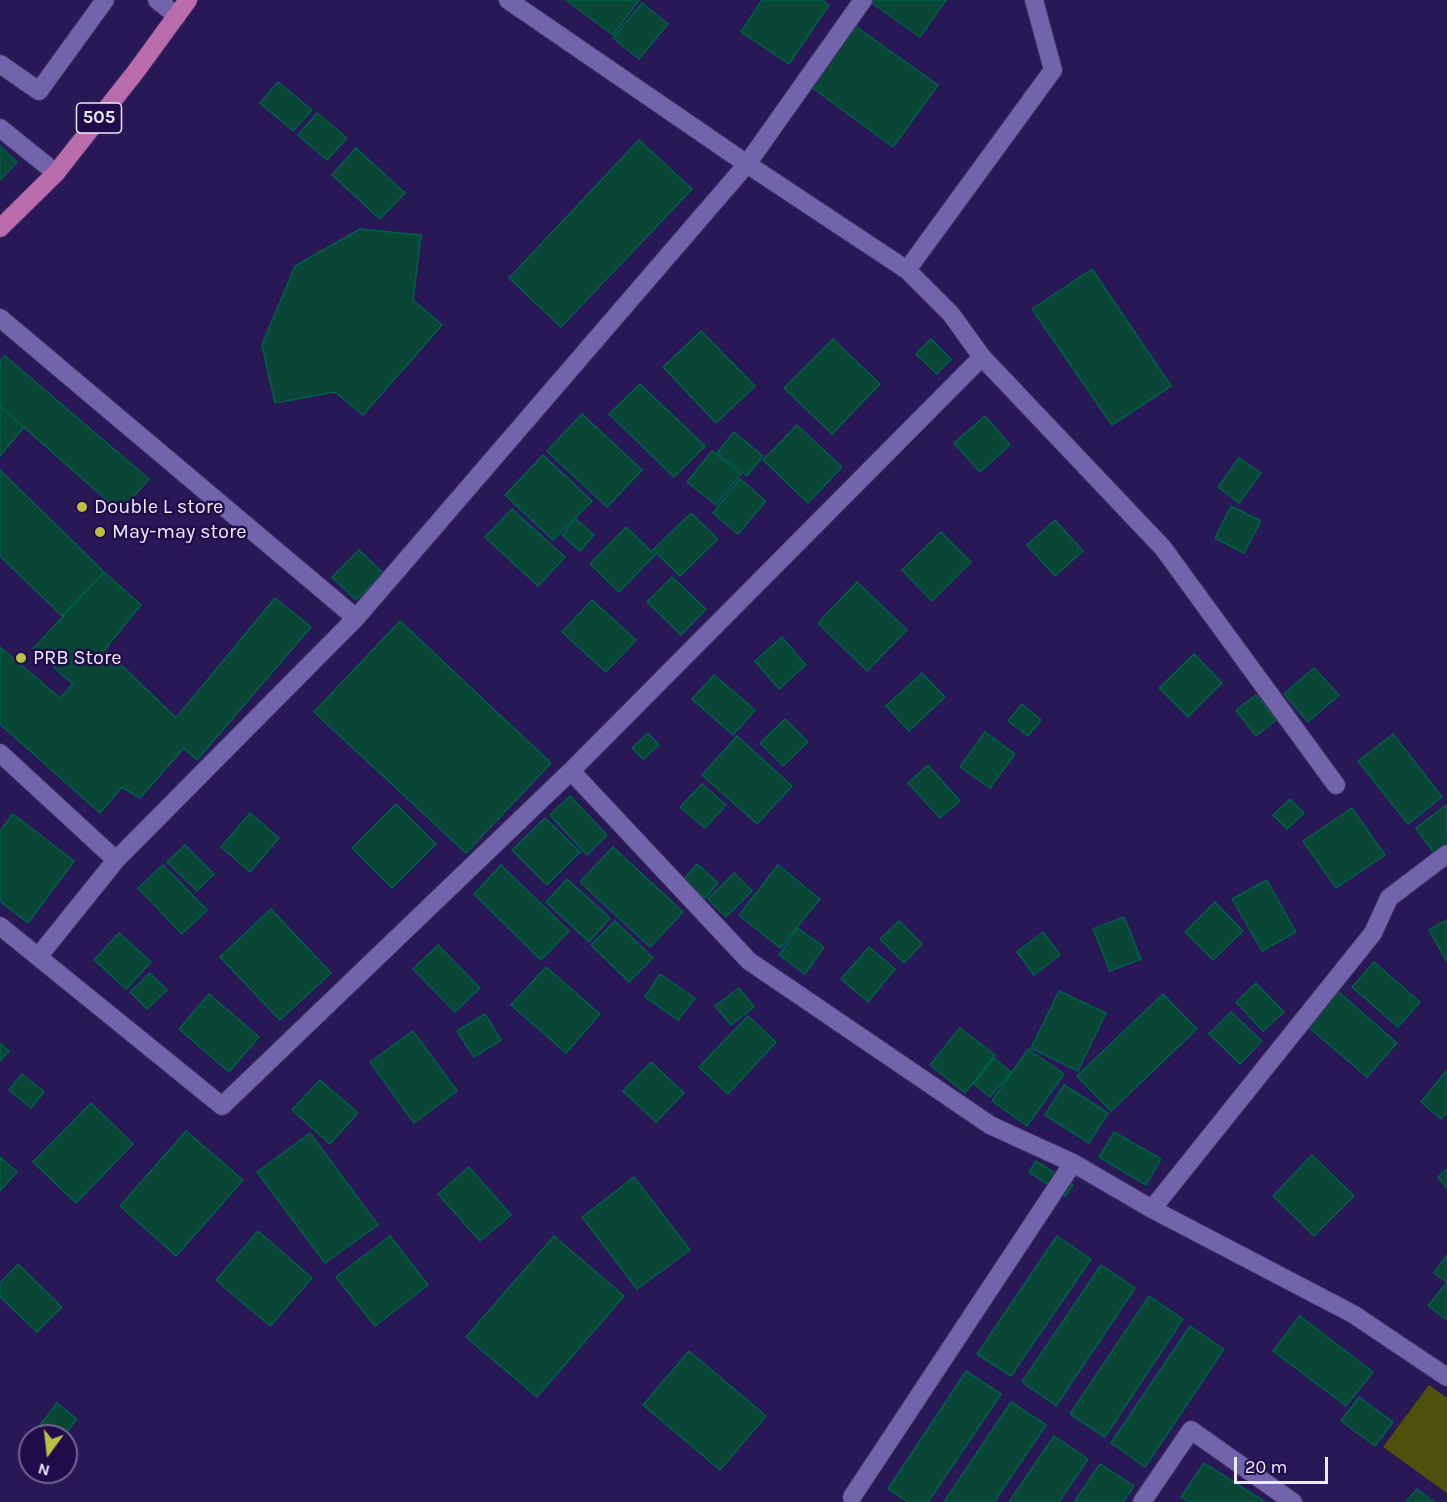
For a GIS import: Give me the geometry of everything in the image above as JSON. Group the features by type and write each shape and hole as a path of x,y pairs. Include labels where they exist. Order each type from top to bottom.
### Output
{"main road":[{"name":"505","path":"0,228 56,173 137,70 188,0"}],"street":[{"path":"0,64 39,91 105,0"},
{"path":"157,0 177,16"},
{"path":"508,0 747,164 907,270 951,314 982,357 1163,548 1336,785"},
{"path":"38,957 116,860 356,618 747,164 863,0"},
{"path":"907,270 1053,70 1034,0"},
{"path":"0,129 56,173"},
{"path":"0,318 356,618"},
{"path":"0,926 222,1106 570,771 982,357"},
{"path":"0,753 116,860"},
{"path":"570,771 749,961 990,1125 1073,1163 1152,1209 1353,1314 1447,1377"},
{"path":"1152,1209 1373,933 1389,898 1447,854"},
{"path":"853,1500 1073,1163"},
{"path":"1142,1502 1191,1430 1293,1502"}],"shaded area":[{"path":"1429,1385 1447,1398 1447,1493 1383,1447"}],"building":[{"path":"566,0 639,0 613,35"},
{"path":"762,0 822,0 829,5 789,64 741,32"},
{"path":"874,0 946,0 920,37 872,3"},
{"path":"642,3 668,24 639,59 613,38"},
{"path":"855,26 938,85 893,147 811,87"},
{"path":"278,82 312,110 293,131 260,103"},
{"path":"317,113 347,138 327,160 298,135"},
{"path":"639,140 692,189 561,327 509,278"},
{"path":"0,146 17,162 0,180"},
{"path":"356,148 405,193 380,219 332,175"},
{"path":"360,229 421,235 413,300 442,325 363,415 335,392 275,403 262,345 295,266"},
{"path":"1092,269 1171,386 1112,425 1032,309"},
{"path":"701,331 755,386 716,423 663,367"},
{"path":"833,339 880,384 832,434 784,388"},
{"path":"931,339 951,359 937,374 916,354"},
{"path":"5,356 149,479 120,512 0,406 0,361"},
{"path":"640,384 705,446 674,477 609,414"},
{"path":"0,406 24,427 0,456"},
{"path":"582,414 642,470 607,507 547,451"},
{"path":"985,416 1010,445 980,472 954,443"},
{"path":"797,425 842,467 808,503 763,460"},
{"path":"734,432 763,456 747,476 717,453"},
{"path":"712,451 741,474 716,505 687,482"},
{"path":"543,455 592,501 553,540 505,495"},
{"path":"1239,458 1261,473 1239,503 1218,487"},
{"path":"0,470 104,572 62,616 0,556"},
{"path":"740,479 766,501 738,534 713,513"},
{"path":"1231,506 1261,521 1244,553 1215,538"},
{"path":"512,509 565,557 538,586 485,537"},
{"path":"691,513 718,539 680,576 653,550"},
{"path":"576,519 594,535 580,551 562,535"},
{"path":"1055,520 1083,551 1055,576 1027,545"},
{"path":"626,527 655,555 619,592 590,564"},
{"path":"941,532 971,562 932,601 902,570"},
{"path":"359,550 383,573 356,600 332,577"},
{"path":"104,572 141,605 105,649 176,718 275,598 311,627 197,760 184,748 140,798 122,787 100,813 0,724 0,647 60,698 73,684 33,649"},
{"path":"672,577 706,609 681,635 647,602"},
{"path":"857,582 907,630 867,671 818,623"},
{"path":"592,600 636,640 606,672 562,632"},
{"path":"400,621 551,763 466,853 314,712"},
{"path":"782,637 806,665 779,689 755,661"},
{"path":"1194,654 1222,683 1188,717 1159,688"},
{"path":"1314,668 1339,695 1308,722 1284,694"},
{"path":"922,673 945,697 909,731 886,706"},
{"path":"714,675 755,710 733,735 692,699"},
{"path":"1256,695 1276,720 1256,736 1236,710"},
{"path":"1022,704 1041,720 1028,736 1008,721"},
{"path":"785,719 808,742 783,766 760,743"},
{"path":"985,732 1015,754 990,788 960,767"},
{"path":"648,733 659,745 643,759 632,748"},
{"path":"1393,734 1442,797 1408,824 1358,761"},
{"path":"737,736 792,786 757,824 702,775"},
{"path":"928,765 960,801 940,818 908,783"},
{"path":"702,784 726,805 705,828 680,807"},
{"path":"570,796 607,835 587,855 550,815"},
{"path":"1290,799 1304,813 1287,829 1273,815"},
{"path":"396,804 436,844 392,888 352,848"},
{"path":"1446,805 1447,850 1437,857 1416,828"},
{"path":"1352,808 1385,855 1336,888 1303,841"},
{"path":"250,813 279,838 250,872 221,847"},
{"path":"13,814 74,861 28,923 0,901 0,831"},
{"path":"545,818 580,852 547,885 512,850"},
{"path":"185,845 214,874 197,891 167,862"},
{"path":"613,847 683,912 650,947 580,882"},
{"path":"697,864 718,883 705,898 683,880"},
{"path":"163,865 207,910 182,934 138,888"},
{"path":"501,865 569,931 541,960 474,894"},
{"path":"778,865 820,899 780,948 739,915"},
{"path":"734,873 752,891 726,917 708,899"},
{"path":"567,879 610,918 589,942 546,902"},
{"path":"1267,880 1296,932 1262,951 1232,899"},
{"path":"1215,902 1243,931 1213,960 1185,932"},
{"path":"271,909 331,973 280,1020 220,957"},
{"path":"1124,917 1141,959 1110,971 1093,929"},
{"path":"1447,920 1447,962 1429,930"},
{"path":"615,921 653,958 629,982 591,945"},
{"path":"899,921 922,944 904,963 880,939"},
{"path":"798,928 824,947 805,974 779,955"},
{"path":"1043,932 1060,955 1034,975 1017,952"},
{"path":"119,933 151,962 126,989 94,960"},
{"path":"438,945 480,988 455,1012 413,969"},
{"path":"869,947 895,969 868,1002 841,979"},
{"path":"1374,962 1420,1002 1398,1027 1352,987"},
{"path":"546,967 600,1014 566,1053 511,1005"},
{"path":"150,973 167,990 147,1009 130,992"},
{"path":"660,974 695,998 678,1020 645,997"},
{"path":"1256,983 1284,1012 1263,1031 1236,1002"},
{"path":"739,988 754,1007 731,1025 715,1006"},
{"path":"1335,989 1397,1043 1367,1077 1305,1024"},
{"path":"1059,991 1106,1013 1078,1071 1031,1048"},
{"path":"209,994 259,1037 229,1072 179,1029"},
{"path":"1163,994 1197,1029 1111,1111 1077,1076"},
{"path":"1231,1012 1262,1041 1240,1064 1209,1034"},
{"path":"485,1014 501,1040 474,1057 457,1031"},
{"path":"748,1016 776,1042 728,1094 699,1067"},
{"path":"960,1028 995,1055 965,1093 930,1065"},
{"path":"413,1031 457,1091 414,1123 370,1062"},
{"path":"0,1043 9,1051 0,1061"},
{"path":"1028,1049 1064,1074 1027,1126 992,1101"},
{"path":"994,1058 1011,1072 990,1097 974,1084"},
{"path":"651,1062 684,1093 656,1122 623,1091"},
{"path":"1447,1070 1447,1112 1441,1119 1421,1102"},
{"path":"22,1074 44,1092 31,1108 9,1090"},
{"path":"320,1080 358,1113 330,1144 292,1110"},
{"path":"1064,1085 1108,1113 1089,1143 1045,1115"},
{"path":"91,1103 133,1144 76,1203 33,1162"},
{"path":"186,1131 243,1180 176,1256 120,1206"},
{"path":"1114,1132 1161,1159 1146,1185 1099,1157"},
{"path":"310,1133 378,1225 325,1263 257,1172"},
{"path":"1312,1155 1354,1196 1314,1236 1273,1196"},
{"path":"0,1157 17,1172 0,1191"},
{"path":"1036,1161 1073,1185 1066,1196 1029,1172"},
{"path":"469,1167 511,1215 480,1241 438,1194"},
{"path":"1447,1169 1447,1189 1438,1177"},
{"path":"634,1177 690,1250 637,1289 582,1217"},
{"path":"258,1231 312,1278 270,1326 216,1280"},
{"path":"390,1236 428,1285 375,1326 336,1277"},
{"path":"554,1236 624,1296 537,1397 466,1337"},
{"path":"1057,1236 1091,1259 1011,1376 977,1354"},
{"path":"1447,1255 1447,1282 1434,1273"},
{"path":"18,1264 62,1307 37,1332 0,1297 0,1283"},
{"path":"1101,1265 1135,1288 1056,1406 1022,1382"},
{"path":"1447,1282 1447,1320 1428,1306"},
{"path":"1149,1296 1183,1319 1105,1437 1070,1414"},
{"path":"1300,1316 1373,1372 1346,1406 1273,1351"},
{"path":"1190,1326 1224,1349 1145,1467 1111,1443"},
{"path":"689,1351 766,1416 720,1470 643,1405"},
{"path":"966,1371 1001,1394 928,1502 908,1502 888,1489"},
{"path":"1359,1397 1393,1422 1375,1446 1341,1421"},
{"path":"1011,1402 1046,1425 994,1502 944,1502"},
{"path":"57,1403 77,1419 73,1424 41,1424"},
{"path":"1054,1436 1088,1459 1059,1502 1009,1502"},
{"path":"1204,1463 1265,1502 1189,1502 1181,1497"},
{"path":"1100,1464 1134,1486 1123,1502 1074,1502"},
{"path":"1417,1489 1434,1502 1406,1502"}],"place":[{"name":"Double L store","path":"82,507"},
{"name":"May-may store","path":"100,532"},
{"name":"PRB Store","path":"21,658"}]}
